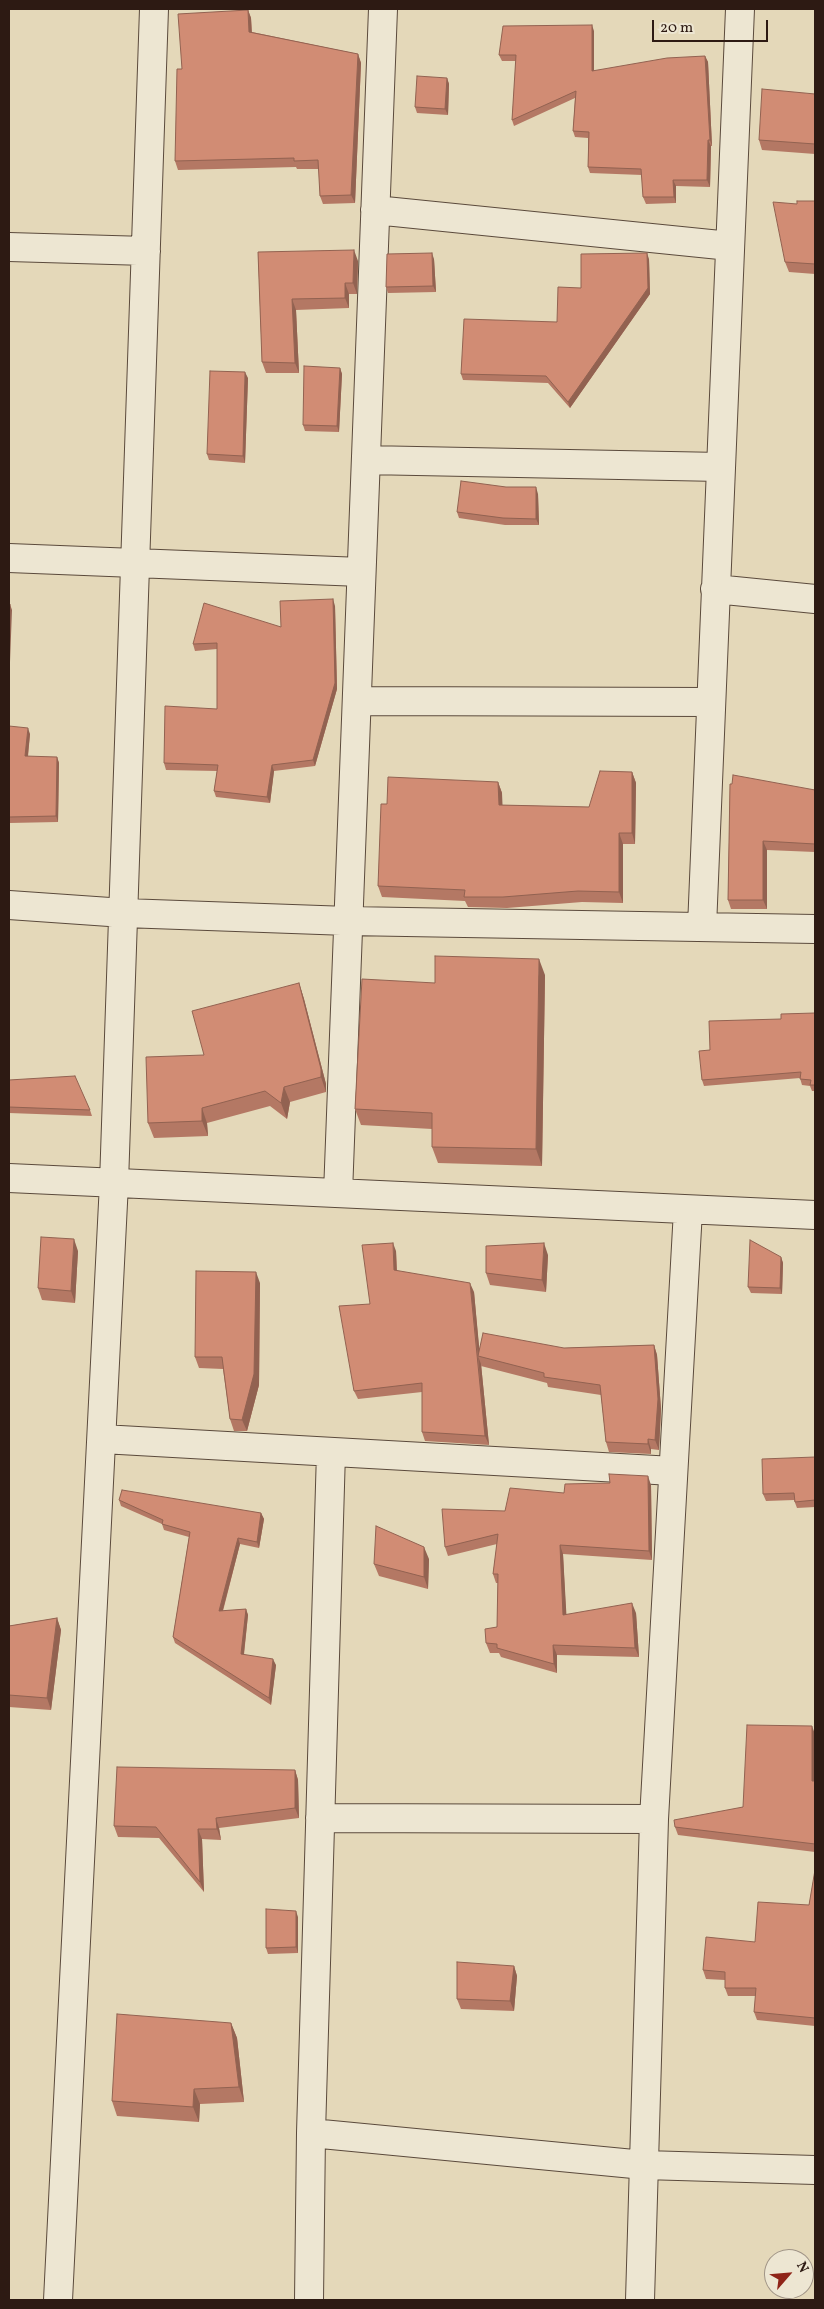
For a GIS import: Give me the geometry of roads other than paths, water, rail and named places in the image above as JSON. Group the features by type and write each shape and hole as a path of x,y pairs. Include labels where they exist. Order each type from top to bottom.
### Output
{"street":[{"path":"58,2300 114,1183 154,9"},
{"path":"338,1193 383,9"},
{"path":"702,927 740,9"},
{"path":"375,210 730,246"},
{"path":"9,247 146,250"},
{"path":"366,460 721,467"},
{"path":"9,558 361,572"},
{"path":"716,589 815,600"},
{"path":"357,700 711,702"},
{"path":"9,905 124,913 348,921 815,929"},
{"path":"9,1178 815,1215"},
{"path":"640,2300 654,1819 688,1210"},
{"path":"102,1439 673,1471"},
{"path":"309,2300 311,2133 331,1452"},
{"path":"320,1818 654,1819"},
{"path":"311,2133 644,2165 815,2170"}]}
